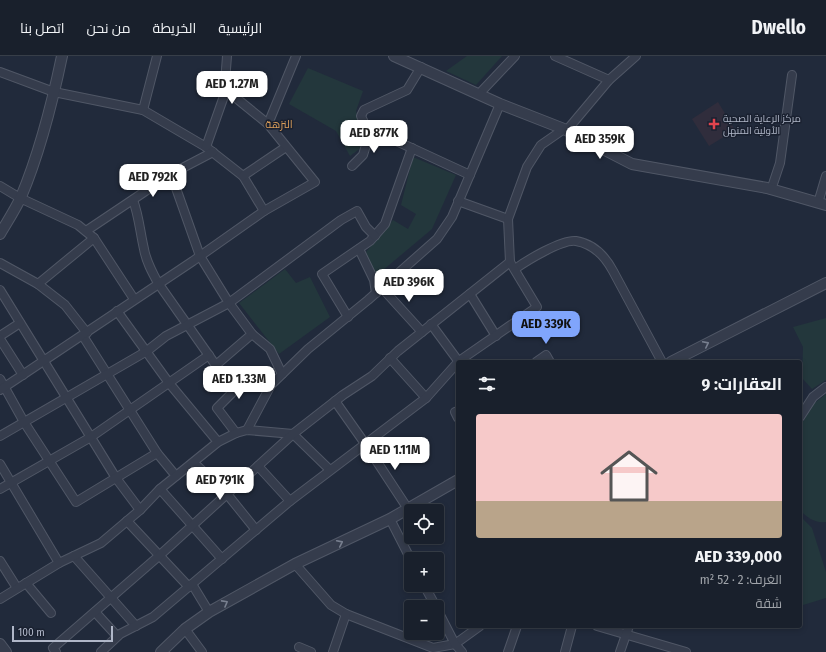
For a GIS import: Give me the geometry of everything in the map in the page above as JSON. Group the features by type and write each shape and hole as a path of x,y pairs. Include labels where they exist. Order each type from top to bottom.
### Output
{"street":[{"path":"1,229 20,198 33,166 54,92 62,56"},
{"path":"142,110 157,56"},
{"path":"206,147 225,89 228,56"},
{"path":"268,124 296,56"},
{"path":"394,56 500,104 565,130 632,164 771,190 822,204 826,176"},
{"path":"479,94 515,56"},
{"path":"555,56 609,80"},
{"path":"462,360 537,307 512,266 508,219 527,167 541,145 565,130 609,80 636,56"},
{"path":"421,67 407,90 364,110 361,116 366,127 470,175"},
{"path":"0,72 54,92 142,110 214,152 243,176 264,211"},
{"path":"771,190 780,163 792,75"},
{"path":"2,388 85,334 264,211 315,182 268,124 225,89"},
{"path":"247,430 271,385 308,349 348,317 436,239 452,217 500,104"},
{"path":"352,166 363,154 371,129"},
{"path":"243,176 286,146"},
{"path":"348,317 322,274 359,249 385,224 412,148"},
{"path":"86,231 171,174 214,152"},
{"path":"171,174 200,256 229,303 252,334 270,349 282,374"},
{"path":"0,186 20,198 78,225 86,231 94,238 134,299"},
{"path":"133,200 139,217 145,255 149,266 158,283 189,324 229,384 232,393 217,408 236,433"},
{"path":"458,201 508,219"},
{"path":"0,436 106,373 147,351 166,336 229,303 341,220 356,211 374,236"},
{"path":"38,284 94,238"},
{"path":"56,652 53,648 160,555 293,434 335,401 372,376 390,358 470,294 512,266 554,248 575,241 595,248 605,257 661,360"},
{"path":"359,249 379,290 422,332"},
{"path":"0,263 38,284 65,305 85,334 106,373 157,453 176,476"},
{"path":"675,360 826,283"},
{"path":"0,290 116,478 140,510"},
{"path":"470,294 496,336"},
{"path":"117,311 169,383 218,442"},
{"path":"0,336 20,323"},
{"path":"431,324 458,360"},
{"path":"216,365 252,334"},
{"path":"0,339 23,375"},
{"path":"0,489 91,437 209,355"},
{"path":"539,360 546,355 549,360"},
{"path":"390,358 426,398"},
{"path":"101,652 117,636 153,617 290,501 330,470 366,445 426,398 456,365"},
{"path":"0,379 2,388 76,502 157,453"},
{"path":"802,414 813,397 826,387"},
{"path":"335,401 405,504"},
{"path":"0,599 59,563 100,543 140,510 160,489 194,463 218,442 236,433 247,430 293,434 330,470"},
{"path":"194,463 227,494 256,530"},
{"path":"0,464 59,563"},
{"path":"258,466 290,501"},
{"path":"417,504 456,481"},
{"path":"160,489 222,559"},
{"path":"161,652 185,629 208,612 295,564 404,511"},
{"path":"390,519 407,552"},
{"path":"127,521 190,586 208,612"},
{"path":"74,556 112,597 136,626"},
{"path":"0,561 17,588"},
{"path":"295,564 332,605 346,614 432,650 455,644 477,628"},
{"path":"26,583 51,613"},
{"path":"95,612 117,636"},
{"path":"332,652 346,614"},
{"path":"444,623 455,644 462,652"},
{"path":"508,652 516,628"},
{"path":"565,652 571,628"},
{"path":"604,628 686,652"},
{"path":"620,652 628,628"},
{"path":"185,629 202,652"},
{"path":"0,644 6,652"},
{"path":"299,647 311,652"}],"shaded area":[{"name":"مركز الرعاية الصحية الأولية المنهل","path":"718,102 735,130 709,146 692,119"}],"green space":[{"path":"467,56 502,56 476,85 446,71"},
{"path":"308,68 363,91 356,111 361,128 362,147 350,156 336,131 289,104"},
{"path":"413,157 456,175 432,229 376,276 366,252 393,220 408,229 416,214 401,205"},
{"path":"285,269 296,283 310,277 330,317 279,354 239,303"},
{"path":"826,318 826,380 812,389 802,378 803,347 793,327"},
{"path":"826,394 826,522 819,522 802,512 802,423 812,405"},
{"path":"802,518 812,528 826,572 826,598 802,605"}],"place":[{"name":"مركز الرعاية الصحية الأولية المنهل","path":"714,124"}],"district":[{"name":"النزهة","path":"279,124"}]}
